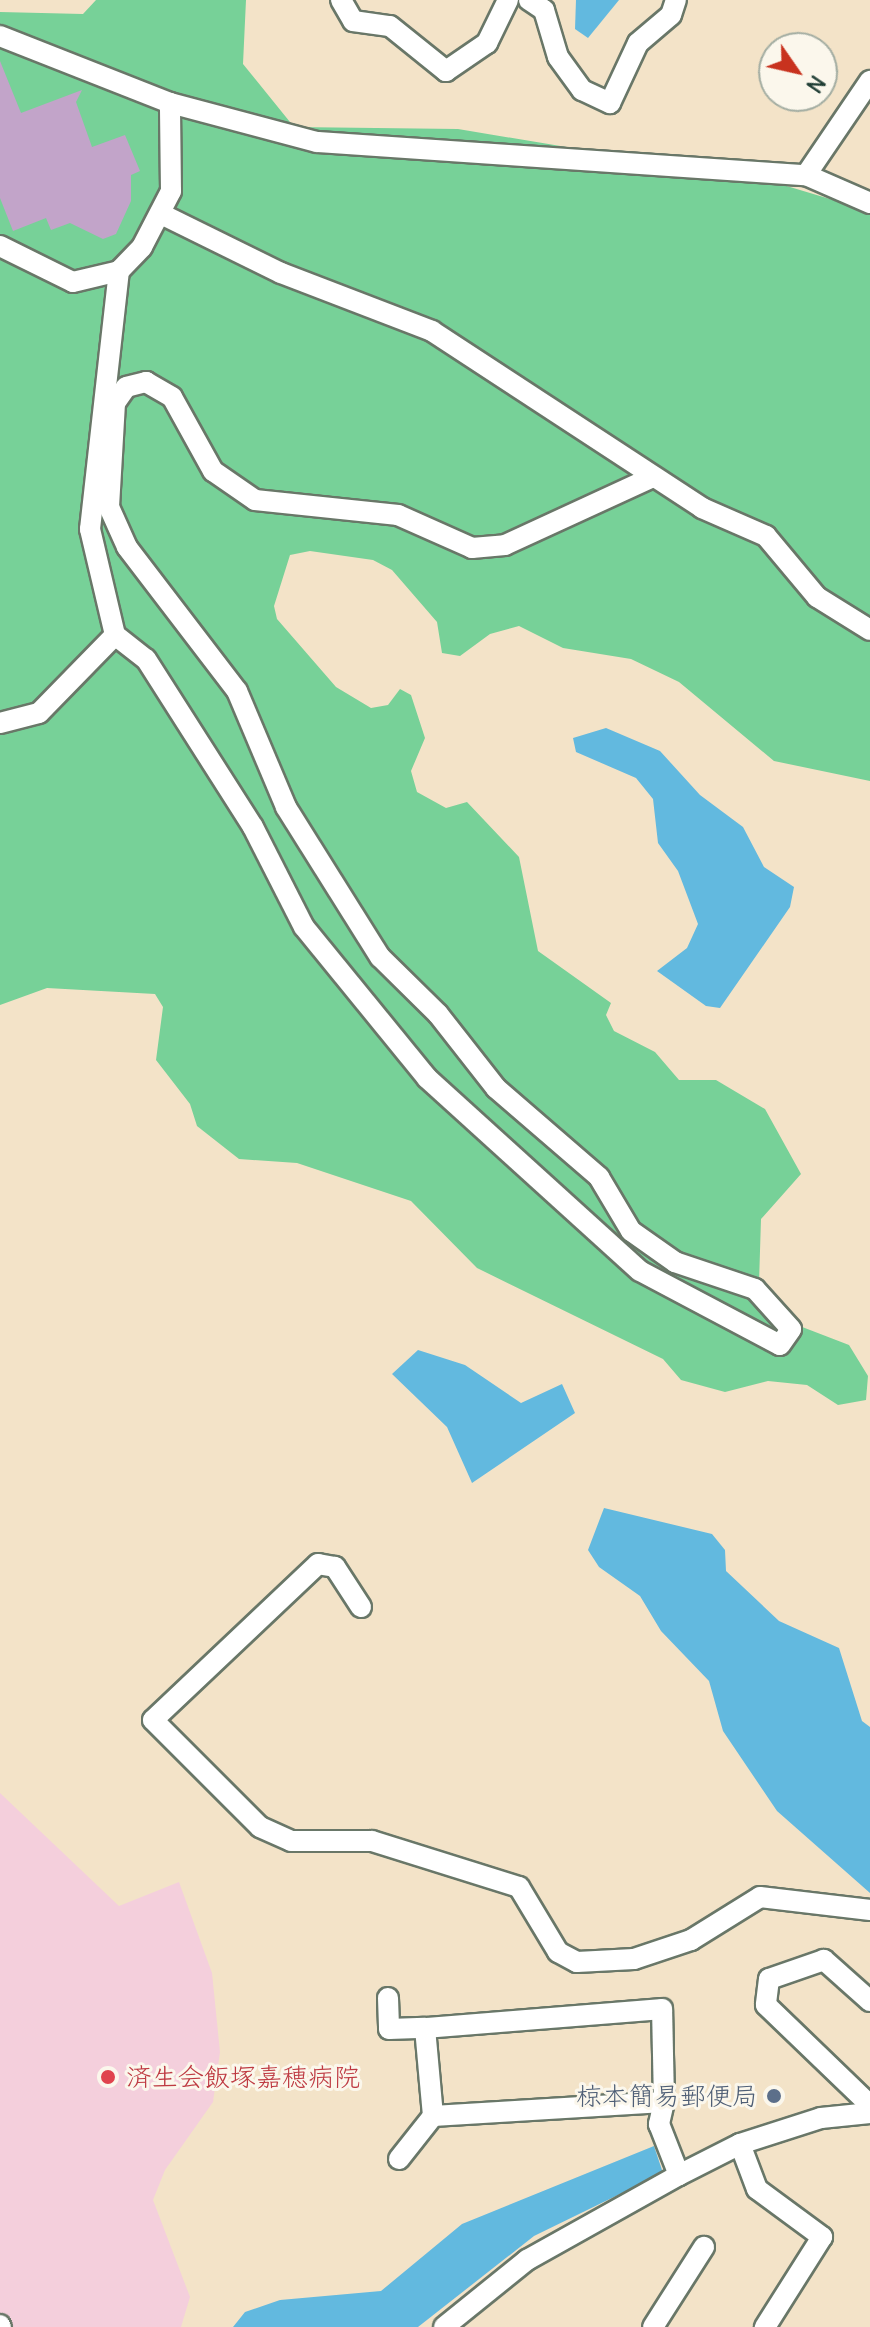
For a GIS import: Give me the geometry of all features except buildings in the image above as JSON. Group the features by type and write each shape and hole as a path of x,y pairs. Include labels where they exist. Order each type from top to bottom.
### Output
{"street":[{"path":"341,0 353,21 390,26 446,71 487,43 508,0"},
{"path":"529,0 544,10 558,57 582,90 610,103 638,43 671,15 676,0"},
{"path":"0,36 170,103 317,142 806,175 870,203"},
{"path":"806,175 870,81"},
{"path":"170,103 175,168 163,215 119,271 109,441 109,507 116,527 237,691 258,725 286,807 380,957 438,1014 496,1088 599,1177 631,1231 675,1262 746,1281 791,1329 785,1343 640,1271 437,1088 304,927 253,827 146,659 115,635 90,529 109,441 115,403 126,387 156,384 172,397 207,464 255,500 398,515 472,548 505,545 653,477"},
{"path":"163,215 281,273 432,331 653,477 766,536 817,597 870,630"},
{"path":"0,246 73,282 119,271"},
{"path":"0,723 39,713 115,635"},
{"path":"361,1607 335,1567 318,1564 153,1720 260,1827 291,1841 372,1841 505,1881 534,1903 558,1952 577,1962 634,1959 691,1940 760,1897 870,1910"},
{"path":"870,2001 824,1960 769,1979 766,2005 870,2105"},
{"path":"388,1998 389,2029 662,2009 664,2102 659,2124 679,2175"},
{"path":"399,2159 433,2116 425,2028"},
{"path":"433,2116 664,2102"},
{"path":"444,2327 527,2260 740,2144 821,2118 870,2113"},
{"path":"740,2144 757,2189 822,2237 765,2327"},
{"path":"653,2327 704,2247"}],"shaded area":[{"name":"済生会飯塚嘉穂病院","path":"0,1793 119,1906 179,1882 212,1973 220,2052 213,2102 165,2170 153,2200 190,2297 181,2327 0,2327"}],"green space":[{"path":"96,0 246,0 243,64 294,127 458,129 770,181 870,211 870,781 774,761 679,682 631,659 563,648 519,626 490,634 460,656 442,653 437,622 392,570 373,560 310,551 290,555 274,606 277,619 336,687 371,708 388,705 400,689 411,695 425,738 411,771 417,792 446,808 467,802 519,857 538,951 611,1003 606,1015 614,1031 655,1052 679,1080 716,1080 765,1109 801,1174 761,1219 759,1283 797,1325 849,1345 868,1376 866,1400 838,1405 807,1385 768,1381 725,1392 681,1380 663,1359 477,1268 411,1201 297,1163 239,1159 197,1126 190,1104 156,1060 163,1007 155,994 47,988 0,1005 0,12 83,14"}],"water":[{"path":"576,0 619,0 588,38 575,29"},
{"path":"606,728 660,751 700,795 743,827 764,867 794,887 790,907 720,1008 706,1006 657,971 687,948 698,924 678,871 658,843 653,799 636,778 576,752 573,738"},
{"path":"418,1350 465,1365 521,1403 562,1384 575,1413 472,1483 447,1427 392,1374"},
{"path":"604,1508 712,1534 725,1550 726,1571 779,1621 839,1648 862,1721 870,1727 870,1893 777,1811 723,1731 709,1681 661,1631 640,1596 599,1567 588,1550"},
{"path":"654,2146 663,2173 534,2236 418,2327 233,2327 245,2312 280,2300 381,2291 462,2224"}],"place":[{"name":"済生会飯塚嘉穂病院","path":"108,2077"},
{"name":"椋本簡易郵便局","path":"774,2096"}]}
